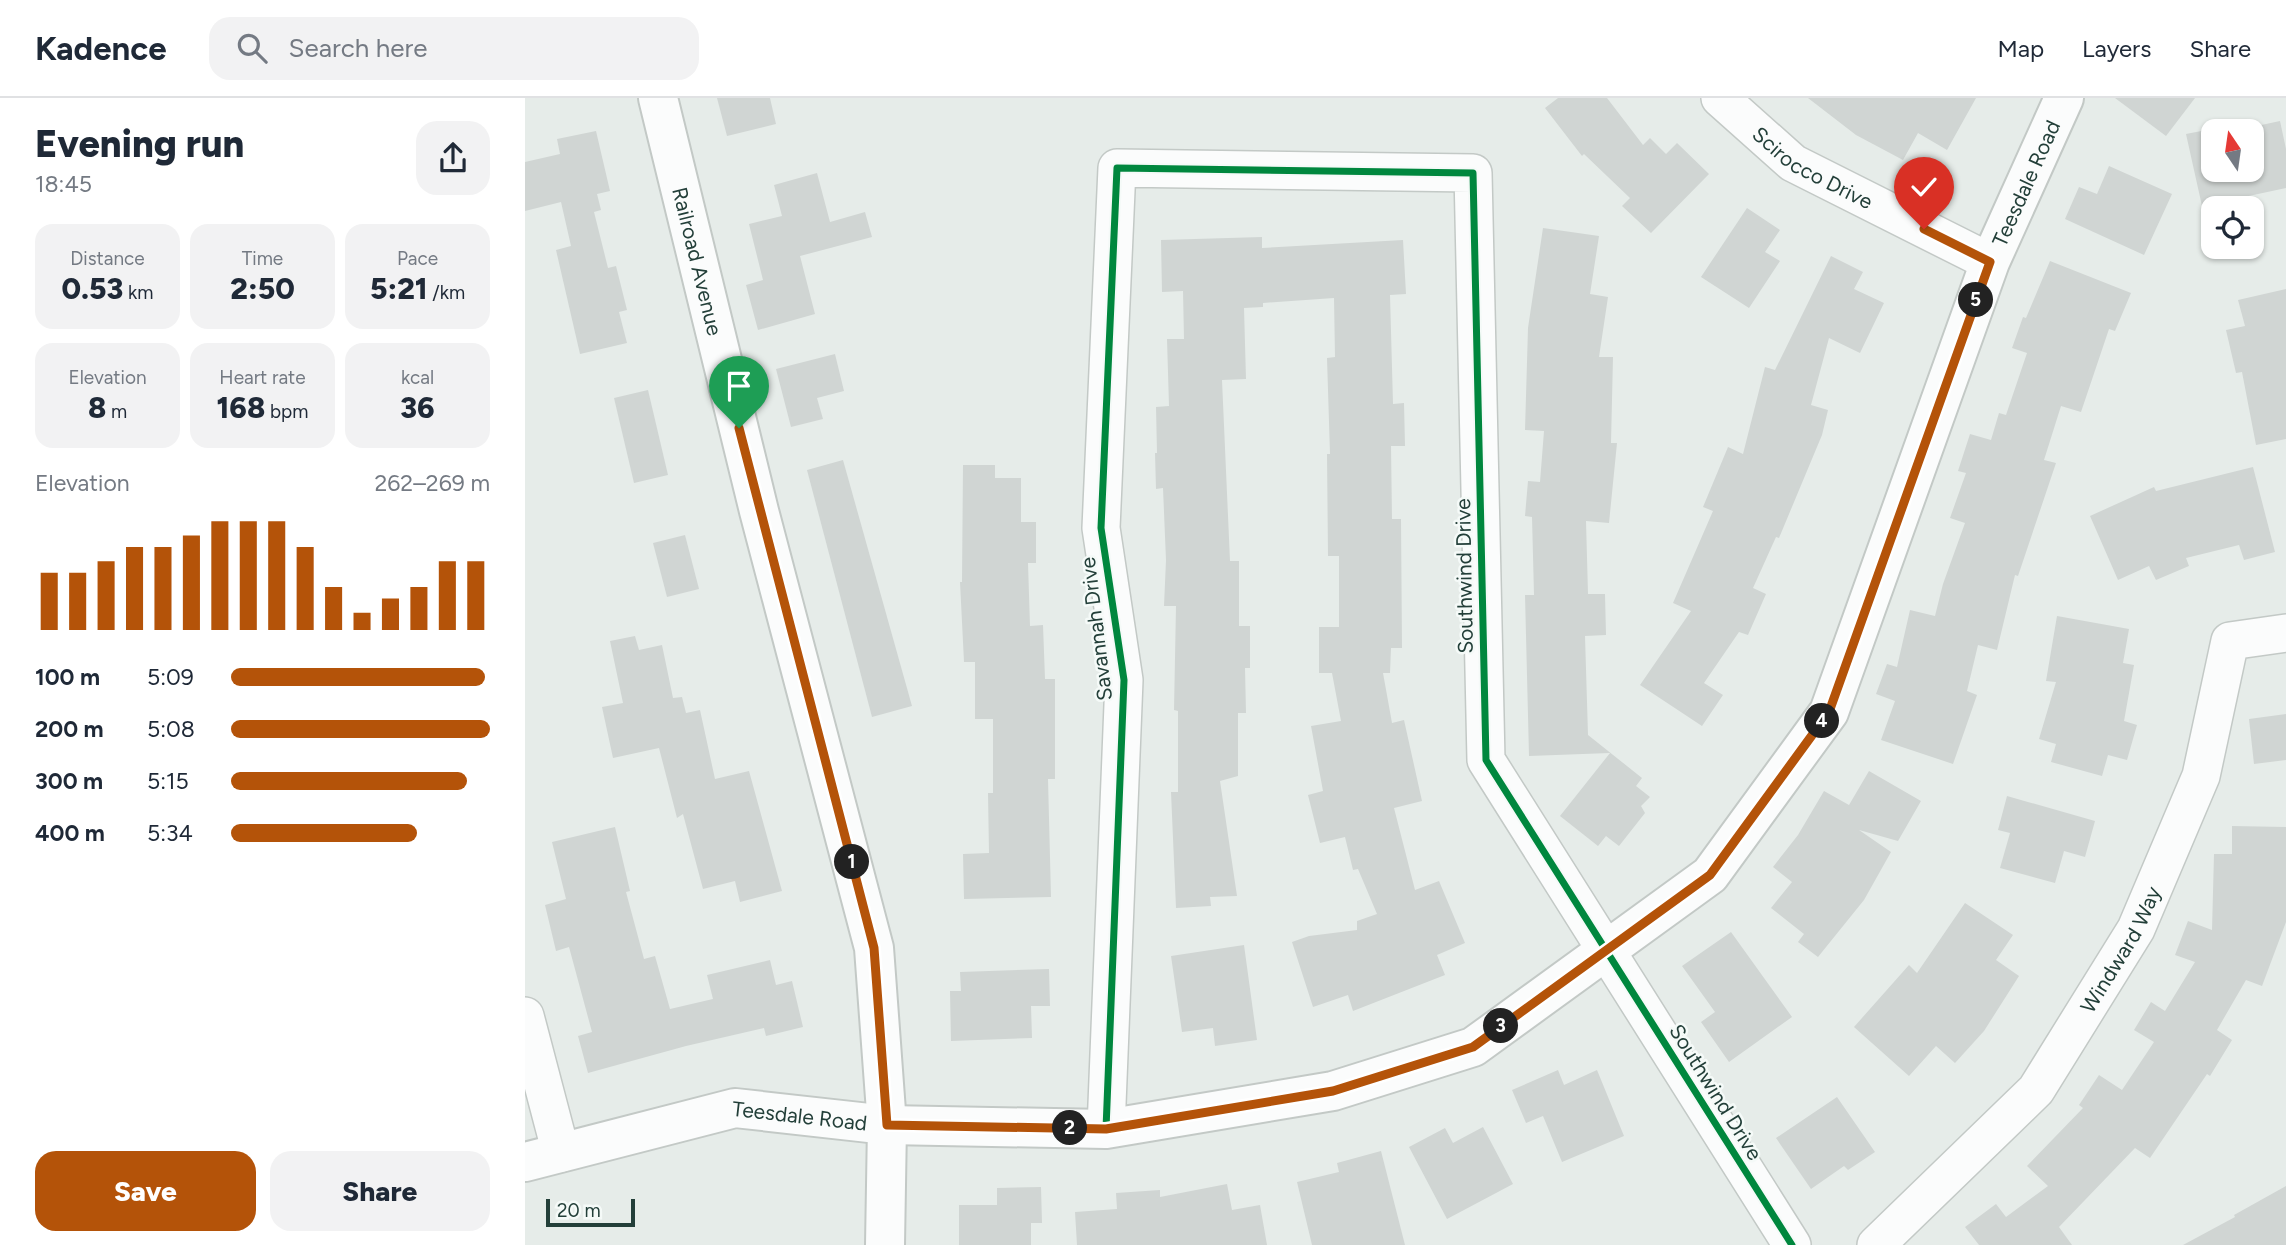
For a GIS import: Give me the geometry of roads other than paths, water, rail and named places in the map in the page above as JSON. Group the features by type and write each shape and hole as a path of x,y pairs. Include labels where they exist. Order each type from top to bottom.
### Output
{"street":[{"name":"Railroad Avenue","path":"658,98 759,511 874,948 887,1125 885,1245"},
{"name":"Scirocco Drive","path":"1720,98 1793,163 1990,262"},
{"name":"Teesdale Road","path":"543,1158 735,1108 887,1125 1106,1129 1333,1091 1473,1047 1710,875 1829,712 1990,262 2064,98"},
{"name":"Southwind Drive","path":"1117,167 1473,173 1486,760 1793,1245"},
{"name":"Savannah Drive","path":"1106,1129 1124,680 1101,528 1117,167"},
{"name":"Windward Way","path":"1875,1245 2036,1090 2136,929 2201,776 2230,641 2286,633"},
{"path":"525,1016 543,1158"}]}
